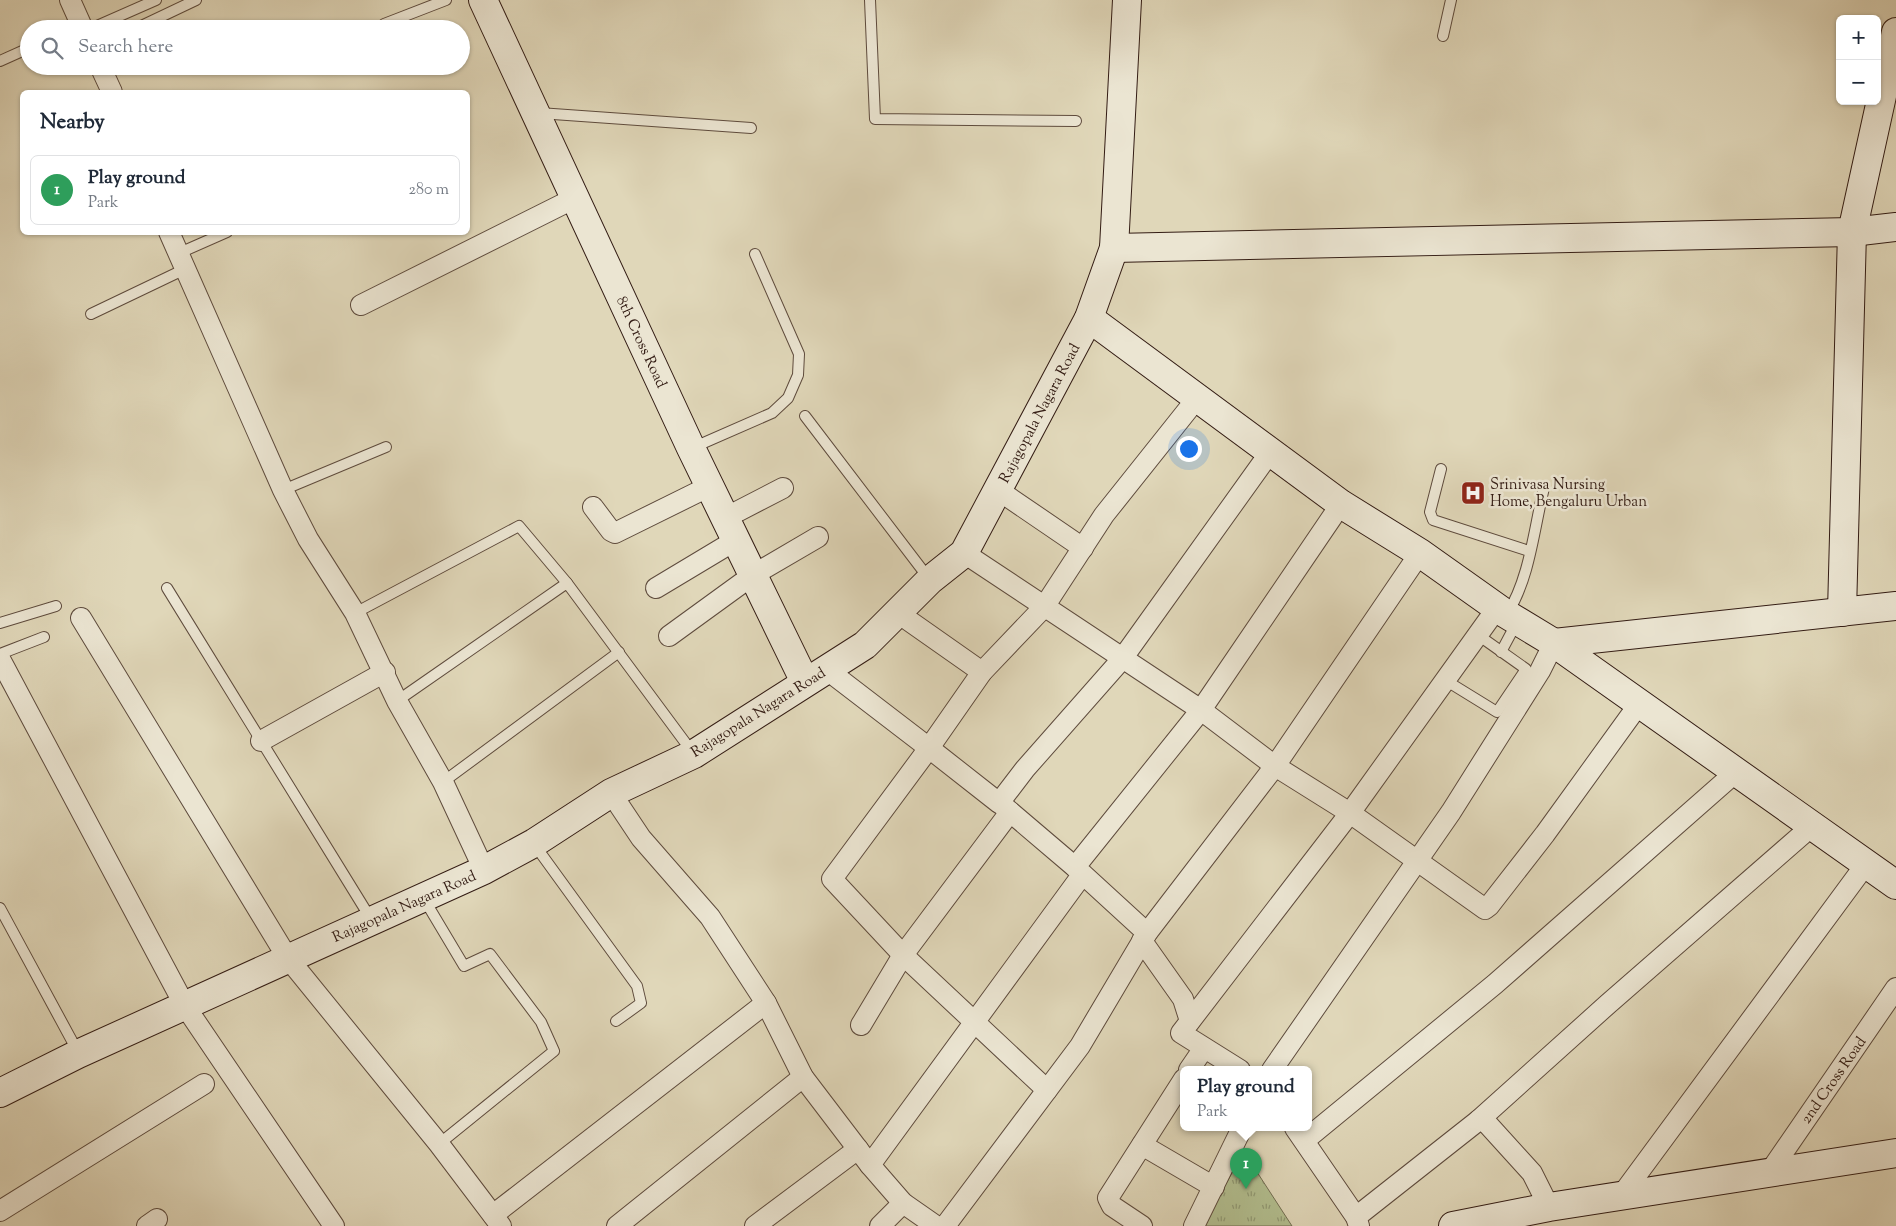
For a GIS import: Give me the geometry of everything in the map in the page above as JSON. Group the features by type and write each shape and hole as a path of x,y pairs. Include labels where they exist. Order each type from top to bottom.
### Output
{"street":[{"path":"70,0 79,20"},
{"name":"8th Cross Road","path":"483,0 730,529 753,575 816,675"},
{"name":"Rajagopala Nagara Road","path":"0,1093 78,1054 185,1006 287,957 484,870 534,843 611,793 694,754 865,645 930,580 964,553 1089,318 1114,248 1127,0"},
{"path":"1842,612 1852,232 1896,32"},
{"path":"104,75 111,90"},
{"path":"361,305 575,198"},
{"path":"1114,248 1852,232 1896,227"},
{"path":"170,235 180,262 283,490 308,539 355,613 385,672 397,701 443,782 484,870"},
{"path":"1089,318 1341,504 1420,553 1507,615 1554,644 1896,885"},
{"path":"1047,1090 903,955 832,880 982,672 1044,607 1104,515 1198,397"},
{"path":"861,1025 903,955 1005,807 1025,769 1122,659 1271,451"},
{"path":"594,507 611,531 615,533 710,486"},
{"path":"656,588 783,488"},
{"path":"998,490 1083,548"},
{"path":"756,1226 864,1157 974,1023 1078,871 1202,710 1341,504"},
{"path":"669,636 753,575 818,537"},
{"path":"964,553 1202,710 1275,766 1350,813 1484,909 1489,906 1545,834 1639,704"},
{"path":"945,1226 1080,1046 1145,937 1275,766 1420,553"},
{"path":"1554,644 1896,606"},
{"path":"898,613 982,672"},
{"path":"1233,1066 1181,1033 1350,813 1478,635 1507,615"},
{"path":"81,618 287,957 439,1144 497,1220 766,1003"},
{"path":"1275,1066 1462,795 1540,671 1554,644"},
{"path":"0,659 185,1006 325,1223"},
{"path":"261,741 385,672"},
{"path":"816,675 929,748 1005,807 1078,871 1145,937 1184,999 1190,1020"},
{"path":"1312,1125 1495,984 1736,772"},
{"path":"611,793 640,838 710,916 766,1003 803,1077 864,1157 903,1203 936,1226"},
{"path":"1300,1134 1358,1221 1479,1120 1608,1004 1812,826"},
{"path":"1621,1196 1866,864"},
{"name":"2nd Cross Road","path":"1769,1172 1896,988"},
{"path":"1192,1066 1204,1048"},
{"path":"617,1226 803,1077"},
{"path":"0,1212 204,1084"},
{"path":"1142,1226 1112,1206 1108,1201 1180,1086"},
{"path":"1479,1120 1484,1119 1532,1173 1548,1207"},
{"path":"1194,1226 1241,1131"},
{"path":"1142,1145 1214,1187"},
{"path":"1453,1226 1548,1207 1896,1153"},
{"path":"880,1226 903,1203"}],"lane":[{"path":"103,20 156,0"},
{"path":"154,20 196,0"},
{"path":"394,20 446,0"},
{"path":"870,0 875,119 1076,121"},
{"path":"1444,36 1451,0"},
{"path":"0,60 20,52"},
{"path":"535,112 751,128"},
{"path":"91,314 222,235"},
{"path":"691,448 772,413 788,398 798,375 799,354 754,254"},
{"path":"805,416 930,580"},
{"path":"283,490 386,447"},
{"path":"1440,469 1430,512 1433,520 1529,551"},
{"path":"1501,652 1507,615 1516,597 1544,488"},
{"path":"355,613 415,583 519,526 567,583 694,754"},
{"path":"397,701 567,583"},
{"path":"167,588 372,921"},
{"path":"0,623 56,606"},
{"path":"1446,680 1497,712 1526,669 1478,635"},
{"path":"0,654 44,637"},
{"path":"443,782 619,652"},
{"path":"534,843 637,986 641,1003 616,1020"},
{"path":"424,898 464,966 490,954 542,1022 554,1051 439,1144"},
{"path":"0,908 78,1054"}],"green space":[{"path":"1244,1152 1292,1226 1202,1226"}],"place":[{"name":"Srinivasa Nursing Home, Bengaluru Urban","path":"1473,493"},
{"name":"Play ground","path":"1246,1189"}]}
